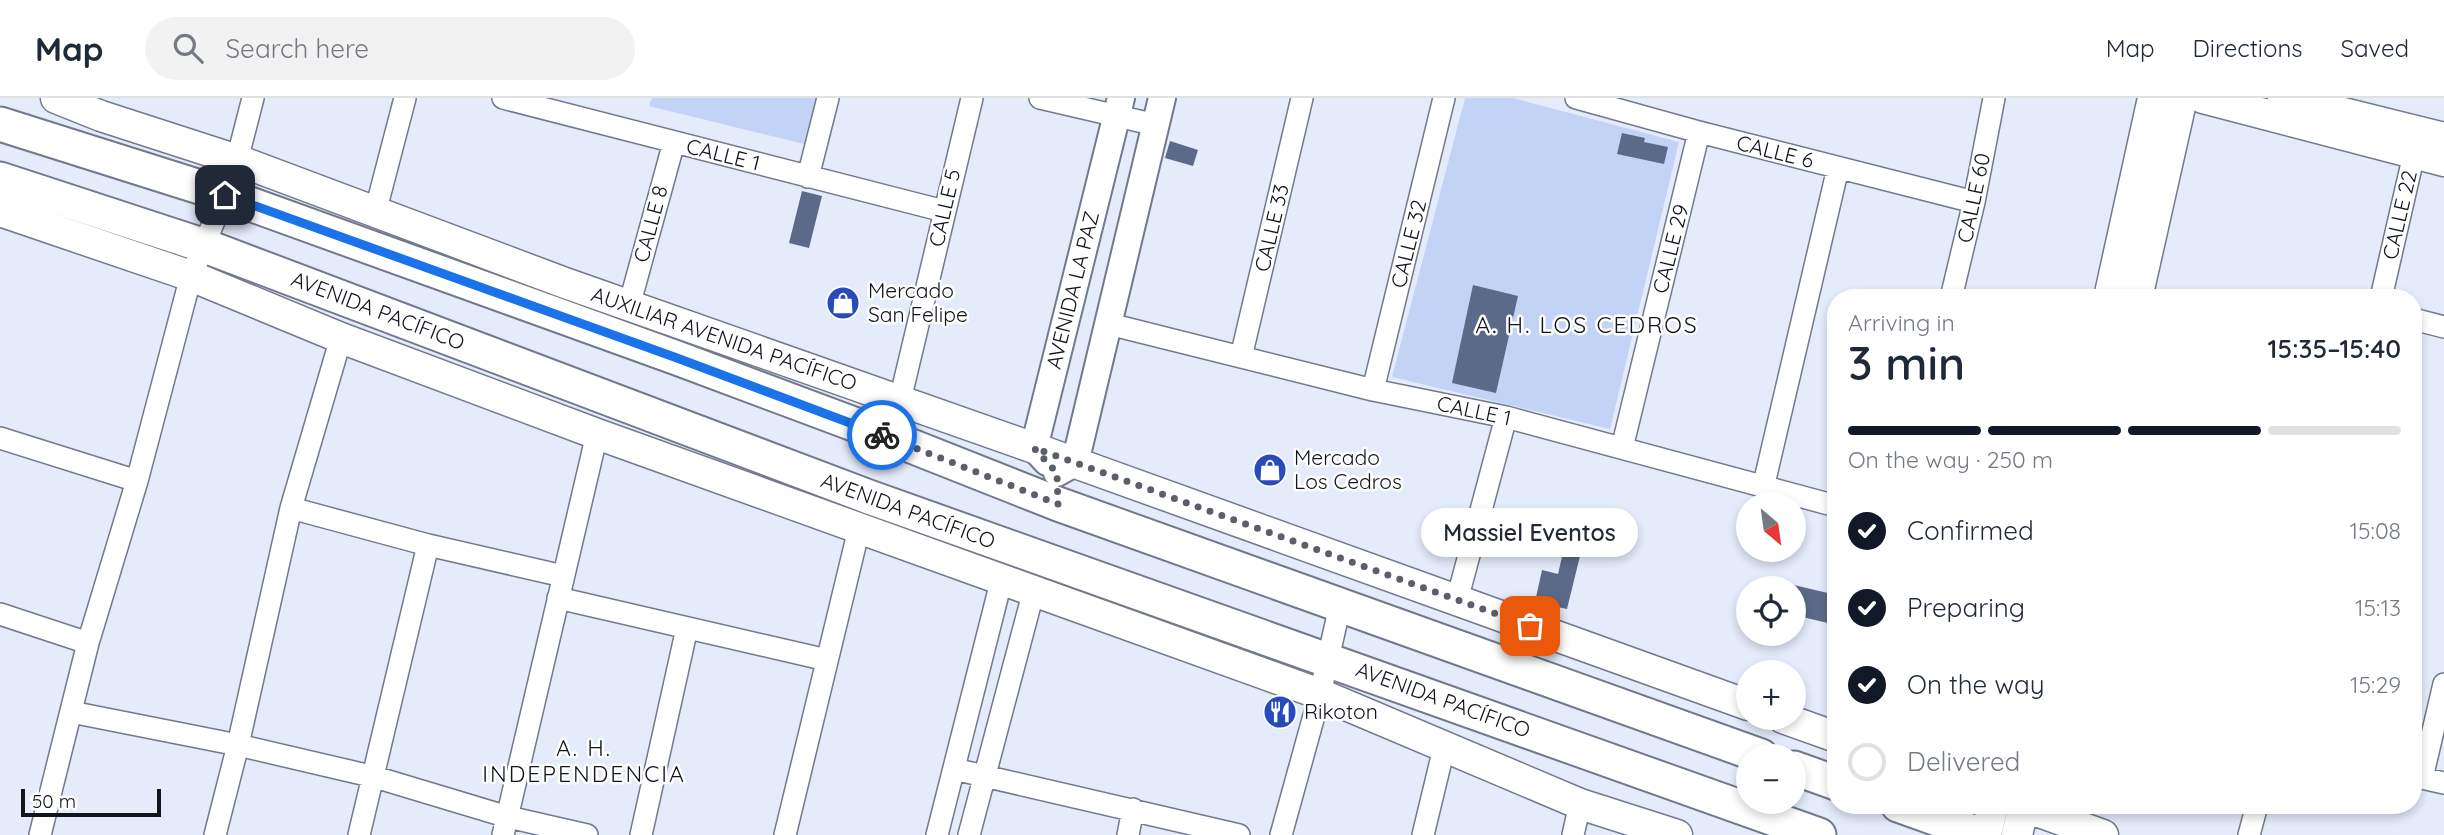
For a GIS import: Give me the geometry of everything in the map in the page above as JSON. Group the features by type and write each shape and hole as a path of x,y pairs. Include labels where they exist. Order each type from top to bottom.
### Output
{"main road":[{"name":"AUXILIAR AVENIDA PACÍFICO","path":"56,98 103,107 375,213 629,306 1034,448 1063,480 1457,600 1736,701"},
{"path":"2111,289 2153,98"},
{"path":"2139,289 2182,98"},
{"path":"2203,98 2426,141"},
{"path":"2283,98 2426,141 2444,161"},
{"path":"0,124 225,195 891,438 1063,480 1340,606 1736,747"},
{"name":"AVENIDA PACÍFICO","path":"0,178 205,246 869,497 1819,835"},
{"path":"0,211 191,276 341,338 597,435 1320,694 1580,804 1677,835"},
{"path":"1806,726 1827,734"},
{"path":"1806,772 1827,780"},
{"path":"1924,814 1984,835 1990,814"},
{"path":"2025,814 2103,835"}],"street":[{"path":"40,835 88,643 137,481 191,276 225,195 253,98"},
{"path":"375,213 405,98"},
{"name":"CALLE 1","path":"502,98 543,103 674,142 944,211"},
{"path":"808,177 828,98"},
{"name":"CALLE 5","path":"900,400 972,98"},
{"path":"1040,98 1118,107 1156,125"},
{"path":"1063,480 1109,324 1162,98"},
{"name":"CALLE 33","path":"1241,357 1303,98"},
{"name":"CALLE 32","path":"1373,390 1444,98"},
{"name":"CALLE 60","path":"1953,289 1974,202 1994,98"},
{"name":"CALLE 6","path":"1582,99 1699,132 1974,202"},
{"name":"AVENIDA LA PAZ","path":"1034,448 1118,107"},
{"name":"CALLE 29","path":"1622,448 1699,132"},
{"name":"CALLE 22","path":"2384,289 2426,141"},
{"name":"CALLE 8","path":"629,306 674,142"},
{"path":"1763,488 1838,168"},
{"path":"2422,321 2444,327"},
{"name":"CALLE 1","path":"1109,324 1373,390 1506,417 1827,504"},
{"path":"215,835 238,745 290,508 341,338"},
{"path":"1457,600 1506,417"},
{"path":"505,826 597,435"},
{"path":"0,438 137,481"},
{"path":"290,508 428,545 563,576"},
{"path":"785,835 859,529"},
{"path":"359,835 375,777 428,545"},
{"path":"937,835 1002,578"},
{"path":"969,835 1034,590"},
{"path":"558,598 827,660"},
{"path":"1281,835 1320,694 1340,606"},
{"path":"0,614 88,643"},
{"path":"641,835 687,628"},
{"path":"2422,763 2444,684"},
{"path":"71,712 238,745 375,777 505,826 587,835"},
{"path":"1423,835 1444,748"},
{"path":"954,769 1239,835"},
{"path":"2422,778 2444,783"},
{"path":"1573,835 1580,804"},
{"path":"1128,835 1133,809"},
{"path":"2249,835 2255,814"}],"shaded area":[{"path":"652,98 820,98 808,145 649,106"},
{"path":"1465,98 1513,98 1679,142 1610,429 1392,377"}],"building":[{"path":"1622,133 1645,138 1644,142 1668,147 1664,164 1617,154"},
{"path":"1170,141 1198,150 1193,166 1165,158"},
{"path":"802,191 822,196 809,248 789,243"},
{"path":"1473,285 1518,296 1496,393 1452,383"},
{"path":"1564,548 1581,552 1567,609 1535,602 1542,570 1558,574"},
{"path":"1806,588 1827,593 1827,623 1806,618"}],"way so far":[{"path":"882,435 1058,504 1057,473 1034,448 1530,626"}],"place":[{"name":"Mercado San Felipe","path":"843,303"},
{"name":"Mercado Los Cedros","path":"1270,470"},
{"name":"Massiel Eventos","path":"1530,626"},
{"name":"Rikoton","path":"1280,712"}],"district":[{"name":"A. H. LOS CEDROS","path":"1587,325"},
{"name":"A. H. INDEPENDENCIA","path":"584,761"}],"route":[{"path":"225,195 882,435"}]}
